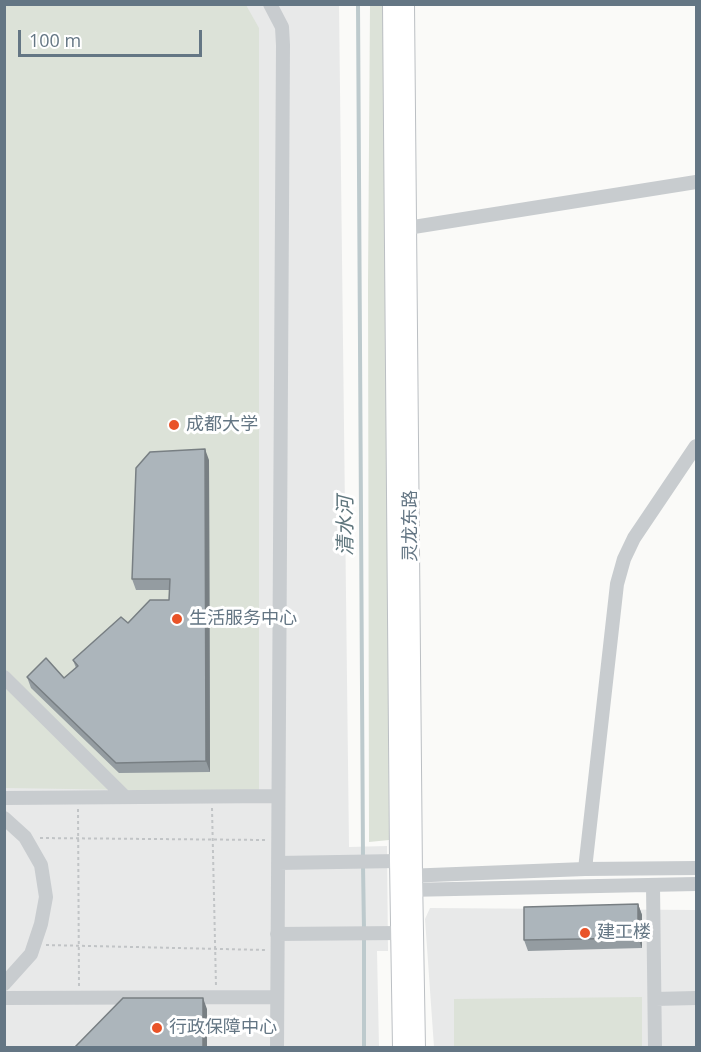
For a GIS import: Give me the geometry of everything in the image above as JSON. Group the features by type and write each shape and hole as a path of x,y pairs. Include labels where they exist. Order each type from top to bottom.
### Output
{"main road":[{"name":"灵龙东路","path":"391,4 400,876 417,1047"},
{"name":"灵龙东路","path":"401,1047 391,933 400,876 410,227 406,4"}],"street":[{"path":"270,4 282,27 283,45 277,1047"},
{"path":"393,231 696,187"},
{"path":"585,869 620,576 624,559 634,538 696,446"},
{"path":"4,677 125,797"},
{"path":"4,798 278,796"},
{"path":"4,818 26,837 41,865 46,897 41,924 31,954 4,984"},
{"path":"278,863 400,876 652,886 696,884"},
{"path":"400,876 585,869 696,868"},
{"path":"652,886 656,1047"},
{"path":"277,934 391,933"},
{"path":"4,998 277,997"},
{"path":"655,999 696,998"}],"path":[{"path":"211,796 216,998"},
{"path":"78,797 80,998"},
{"path":"26,837 278,841"},
{"path":"34,944 277,951"}],"shaded area":[{"path":"385,4 389,840 369,842 370,5"},
{"name":"成都大学","path":"5,5 339,5 349,847 387,846 388,951 377,951 379,1047 5,1048"},
{"path":"5,5 246,5 259,28 259,792 5,788"},
{"path":"430,908 696,910 696,1047 434,1047 425,919"},
{"path":"642,997 642,1047 454,1047 454,999"}],"building":[{"name":"生活服务中心","path":"205,449 206,761 116,763 27,677 46,658 64,678 78,666 73,660 121,617 128,623 150,600 169,600 170,579 132,579 136,468 150,452"},
{"name":"建工楼","path":"638,904 638,938 524,940 524,907"},
{"name":"行政保障中心","path":"123,998 203,998 203,1047 75,1047"}],"waterway":[{"name":"清水河","path":"358,4 363,858"},
{"name":"清水河","path":"363,865 364,930"},
{"name":"清水河","path":"364,937 364,1048"}],"place":[{"name":"成都大学","path":"174,425"},
{"name":"生活服务中心","path":"177,619"},
{"name":"建工楼","path":"585,933"},
{"name":"行政保障中心","path":"157,1028"}]}
